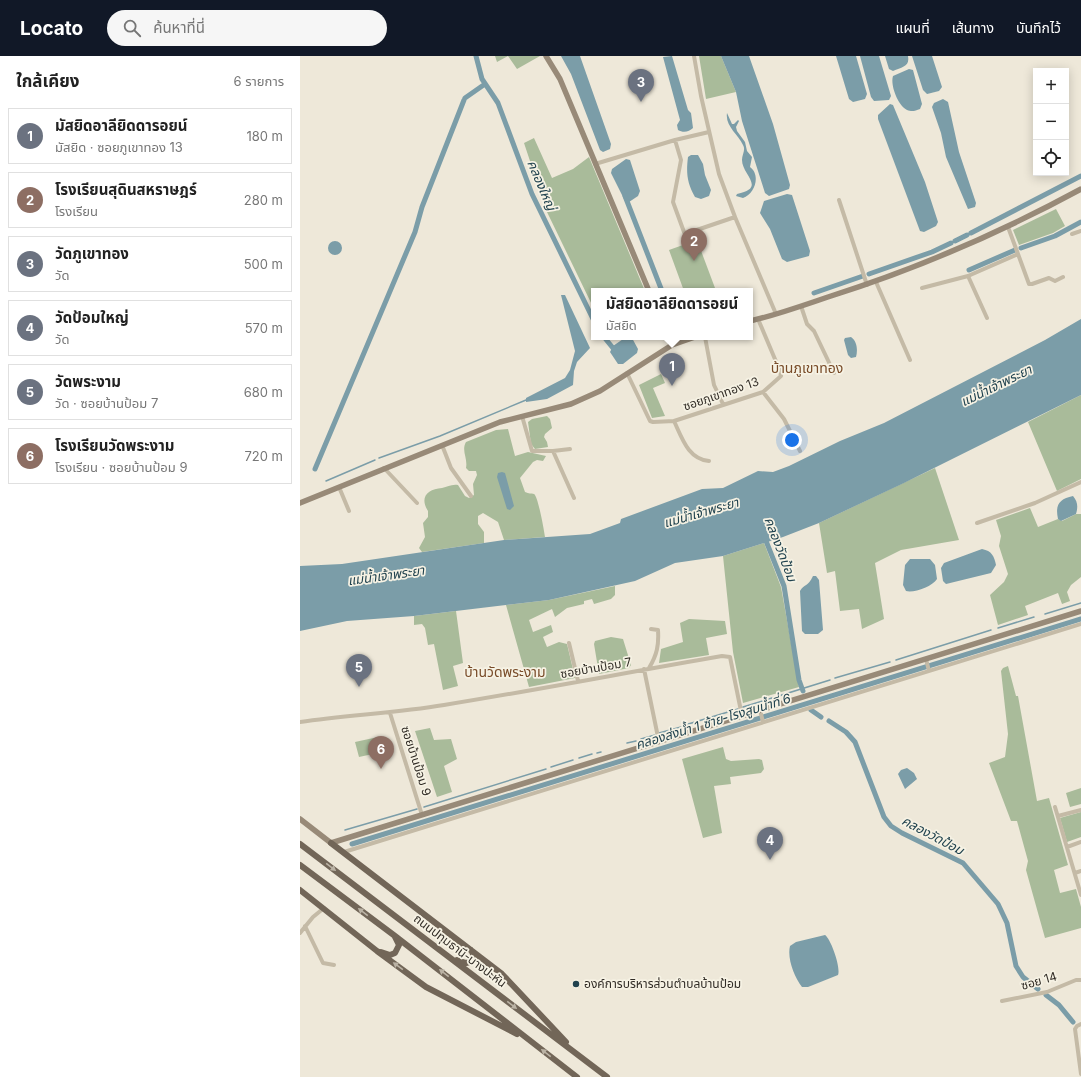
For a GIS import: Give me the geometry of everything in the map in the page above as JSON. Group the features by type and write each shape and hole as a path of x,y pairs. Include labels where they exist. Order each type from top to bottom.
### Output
{"main road":[{"path":"331,842 502,974 578,1055"},
{"name":"ถนนปทุมธานี-บางปะหัน","path":"300,844 607,1077"},
{"path":"300,865 395,936 577,1077"},
{"path":"300,890 377,951 426,987 529,1040"},
{"path":"377,951 390,955 395,953 399,945 395,936"},
{"path":"450,958 468,963 472,961 474,956 471,950"}],"street":[{"path":"546,56 560,79 648,288"},
{"path":"694,56 697,81 719,174 735,217 776,314"},
{"path":"595,164 675,140 709,132"},
{"path":"675,140 681,160 673,202 685,234 735,217"},
{"path":"753,320 867,285 927,264 1008,227 1081,189"},
{"path":"839,200 867,285"},
{"path":"1008,227 1030,284 1048,278 1055,281 1063,277"},
{"path":"1072,234 1081,231"},
{"path":"922,288 968,276 1018,254"},
{"path":"968,276 987,318"},
{"path":"876,282 910,360"},
{"path":"801,306 808,324 814,331 834,373"},
{"name":"ซอยภูเขาทอง 13","path":"627,373 650,420 653,422 674,421 763,392 781,376 758,319"},
{"path":"670,340 672,344"},
{"path":"300,503 500,422 571,404 600,391 672,344 685,340"},
{"path":"706,340 714,385 723,404"},
{"path":"763,392 784,419 800,451"},
{"path":"522,416 532,451 570,449"},
{"path":"674,421 691,453 703,460 709,461"},
{"path":"442,445 451,468 471,496"},
{"path":"553,451 574,498"},
{"path":"384,468 417,503"},
{"path":"977,523 1035,503 1081,482"},
{"path":"339,488 349,511"},
{"path":"300,819 331,842 927,661 1081,611"},
{"path":"344,852 762,721 1081,624"},
{"path":"649,668 654,660 659,645 658,630 651,629"},
{"path":"569,643 578,681"},
{"name":"ซอยบ้านป้อม 7","path":"300,722 390,713 444,705 649,668 730,657 742,716"},
{"path":"927,661 929,670"},
{"path":"644,669 659,742"},
{"path":"760,712 762,721"},
{"name":"ซอยบ้านป้อม 9","path":"390,713 422,815"},
{"path":"1055,807 1081,895"},
{"path":"1058,816 1081,810"},
{"path":"1067,847 1081,842"},
{"path":"1075,873 1081,871"},
{"path":"300,932 324,908"},
{"path":"305,926 323,963 334,965"},
{"name":"ซอย 14","path":"1002,1000 1047,992 1076,980 1081,980"},
{"path":"1081,1024 1075,1029 1081,1074"}],"green space":[{"path":"495,56 508,56 497,62"},
{"path":"508,56 540,56 517,69"},
{"path":"699,56 721,56 736,92 706,99"},
{"path":"534,138 552,178 573,169 589,157 644,288 591,288 591,303 547,212 524,143"},
{"path":"1056,209 1065,226 1053,233 1019,245 1013,230"},
{"path":"697,240 715,288 683,288 669,250"},
{"path":"661,374 665,383 653,388 665,416 652,418 639,385"},
{"path":"1081,395 1081,479 1057,491 1028,422"},
{"path":"547,416 550,419 552,428 545,434 544,437 548,447 535,449 531,444 528,422 532,419"},
{"path":"508,429 515,456 528,452 546,456 543,461 537,460 533,462 520,478 525,492 536,496 545,537 504,540 498,522 483,513 478,516 478,524 484,532 484,543 422,552 419,548 425,537 423,523 428,517 428,511 424,502 426,495 433,490 451,485 458,485 465,496 469,498 474,495 473,484 477,475 476,471 469,471 466,468 464,448 466,442 496,430"},
{"path":"935,468 959,540 901,550 875,563 884,619 862,629 859,609 840,611 835,571 827,573 819,523"},
{"path":"1030,508 1038,527 1058,519 1062,521 1076,514 1081,514 1081,577 1071,585 1067,592 1070,601 1062,604 1058,593 1025,606 1028,615 998,625 990,595 1004,582 1008,574 999,546 1001,536 996,520"},
{"path":"764,543 781,587 799,687 743,703 733,652 723,556"},
{"path":"615,586 615,595 611,599 594,604 592,599 584,601 584,604 567,608 555,617 552,609 529,620 533,632 551,625 553,632 543,637 547,647 559,642 567,644 575,678 529,687 506,605 549,600"},
{"path":"456,611 463,663 453,666 458,686 443,690 434,644 428,645 425,628 422,624 414,625 414,616"},
{"path":"689,619 725,621 727,634 706,638 709,655 659,663 661,649 683,642 680,623"},
{"path":"611,637 623,639 631,665 629,668 599,674 594,644 595,641"},
{"path":"1008,666 1016,696 1018,696 1037,801 1049,798 1068,865 1054,870 1060,893 1076,889 1081,907 1081,928 1045,938 1026,870 1028,861 1017,821 1011,821 989,763 1005,757 1008,734 1001,671 1003,668"},
{"path":"430,728 434,740 451,739 457,759 444,766 452,792 437,797 415,731"},
{"path":"378,737 382,752 359,757 355,742"},
{"path":"723,747 726,759 731,761 759,759 762,760 764,769 761,773 730,777 731,784 714,786 722,833 703,838 682,759"},
{"path":"1081,788 1081,804 1070,807 1066,793"},
{"path":"1081,812 1081,837 1067,842 1060,818"}],"water":[{"path":"561,56 580,56 611,144 610,149 603,152 600,150 571,74"},
{"path":"672,56 688,110 691,113 693,128 686,132 678,130 677,125 680,120 663,57"},
{"path":"721,56 749,56 773,124 790,185 789,189 769,196 765,193 742,121 736,92"},
{"path":"836,56 856,56 867,94 865,99 853,102 849,99"},
{"path":"860,56 879,56 891,96 889,100 874,101 871,97"},
{"path":"885,56 908,56 907,65 893,71 889,69"},
{"path":"912,56 932,56 942,87 939,91 927,94 923,90"},
{"path":"909,69 913,70 922,104 920,109 914,111 904,108 898,100 892,80 893,76"},
{"path":"943,99 948,102 959,152 976,203 975,207 968,209 946,157 941,133 932,107 934,103"},
{"path":"890,104 893,105 925,182 938,222 936,226 924,232 920,231 878,119 878,115"},
{"path":"727,113 732,124 738,120 739,121 736,127 737,131 745,142 747,151 752,157 750,167 755,175 755,184 751,193 743,198 736,196 737,194 746,191 752,185 751,180 743,166 742,160 744,147 728,122"},
{"path":"691,155 698,155 703,164 705,175 711,190 709,196 701,199 695,197 690,187 687,173 687,163 688,157"},
{"path":"626,159 630,160 640,191 638,196 629,202 625,201 611,173 612,169"},
{"path":"787,194 792,195 810,251 809,256 787,262 782,259 770,229 760,213 764,201"},
{"path":"332,241 338,241 342,245 342,251 338,255 332,255 328,251 328,245"},
{"path":"561,295 565,295 590,348 577,362 574,371 573,385 547,399 526,402 526,398 565,378 570,370 575,351"},
{"name":"แม่น้ำเจ้าพระยา","path":"1081,319 1081,395 904,483 819,523 783,537 723,556 675,563 635,581 549,600 414,616 347,621 300,631 300,566 342,564 504,540 590,534 620,523 621,519 702,489 723,488 758,471 773,472 789,466 840,441 884,423 1045,340"},
{"path":"851,337 856,343 857,351 856,357 851,358 848,355 844,340 845,338"},
{"path":"622,340 633,340 638,349 637,353 623,364 618,364 610,352 613,346"},
{"path":"498,473 505,473 514,506 510,510 507,509 497,477"},
{"path":"1073,496 1077,505 1076,514 1061,521 1058,519 1057,514 1059,503 1068,497"},
{"path":"982,549 992,554 994,559 996,565 991,573 946,584 943,581 941,568 944,563"},
{"path":"910,559 930,559 935,565 937,579 935,582 923,589 906,591 903,585 905,565"},
{"path":"813,576 816,576 819,580 823,630 818,634 805,634 802,631 800,591"},
{"path":"907,768 914,773 917,779 905,789 898,774 901,770"},
{"path":"825,935 835,954 839,971 838,975 808,987 802,987 796,978 792,967 789,956 790,946 796,942"}],"waterway":[{"name":"คลองใหญ่","path":"476,56 482,79 498,103 532,194 591,315"},
{"path":"465,98 485,84"},
{"path":"315,469 415,232 422,207 464,100"},
{"path":"971,233 1081,176"},
{"path":"625,196 661,288"},
{"path":"1021,248 1055,236 1081,222"},
{"path":"955,241 967,235"},
{"path":"869,274 932,252 951,243"},
{"path":"969,270 1015,250"},
{"path":"814,293 863,276"},
{"name":"คลองใหญ่","path":"606,340 617,353"},
{"path":"379,458 440,436 526,400"},
{"path":"326,481 375,460"},
{"name":"คลองวัดป้อม","path":"764,536 784,586 799,680 803,691"},
{"path":"1045,614 1081,603"},
{"path":"998,628 1034,617"},
{"name":"คลองส่งน้ำ 1 ซ้าย-โรงสูบน้ำที่ 6","path":"352,844 1081,619"},
{"path":"896,660 991,630"},
{"path":"835,678 890,662"},
{"path":"743,707 830,680"},
{"path":"685,725 738,709"},
{"name":"คลองวัดป้อม","path":"811,710 821,717"},
{"name":"คลองวัดป้อม","path":"829,721 846,732 855,742 884,817 891,826 963,863 998,904 1007,923 1016,966 1023,977 1038,989"},
{"path":"659,733 681,727"},
{"path":"641,739 655,735"},
{"path":"627,743 636,741"},
{"path":"597,753 601,752"},
{"path":"579,758 592,754"},
{"path":"551,767 573,760"},
{"path":"424,807 546,769"},
{"path":"345,830 417,809"},
{"name":"คลองวัดป้อม","path":"1046,995 1059,1005 1073,1022"}],"place":[{"name":"วัดภูเขาทอง","path":"641,102"},
{"name":"โรงเรียนสุดินสหราษฎร์","path":"694,261"},
{"name":"มัสยิดอาลียิดดารอยน์","path":"672,386"},
{"name":"วัดพระงาม","path":"359,687"},
{"name":"โรงเรียนวัดพระงาม","path":"381,769"},
{"name":"วัดป้อมใหญ่","path":"770,860"},
{"name":"องค์การบริหารส่วนตำบลบ้านป้อม","path":"576,984"}],"district":[{"name":"บ้านภูเขาทอง","path":"807,368"},
{"name":"บ้านวัดพระงาม","path":"505,672"}]}
